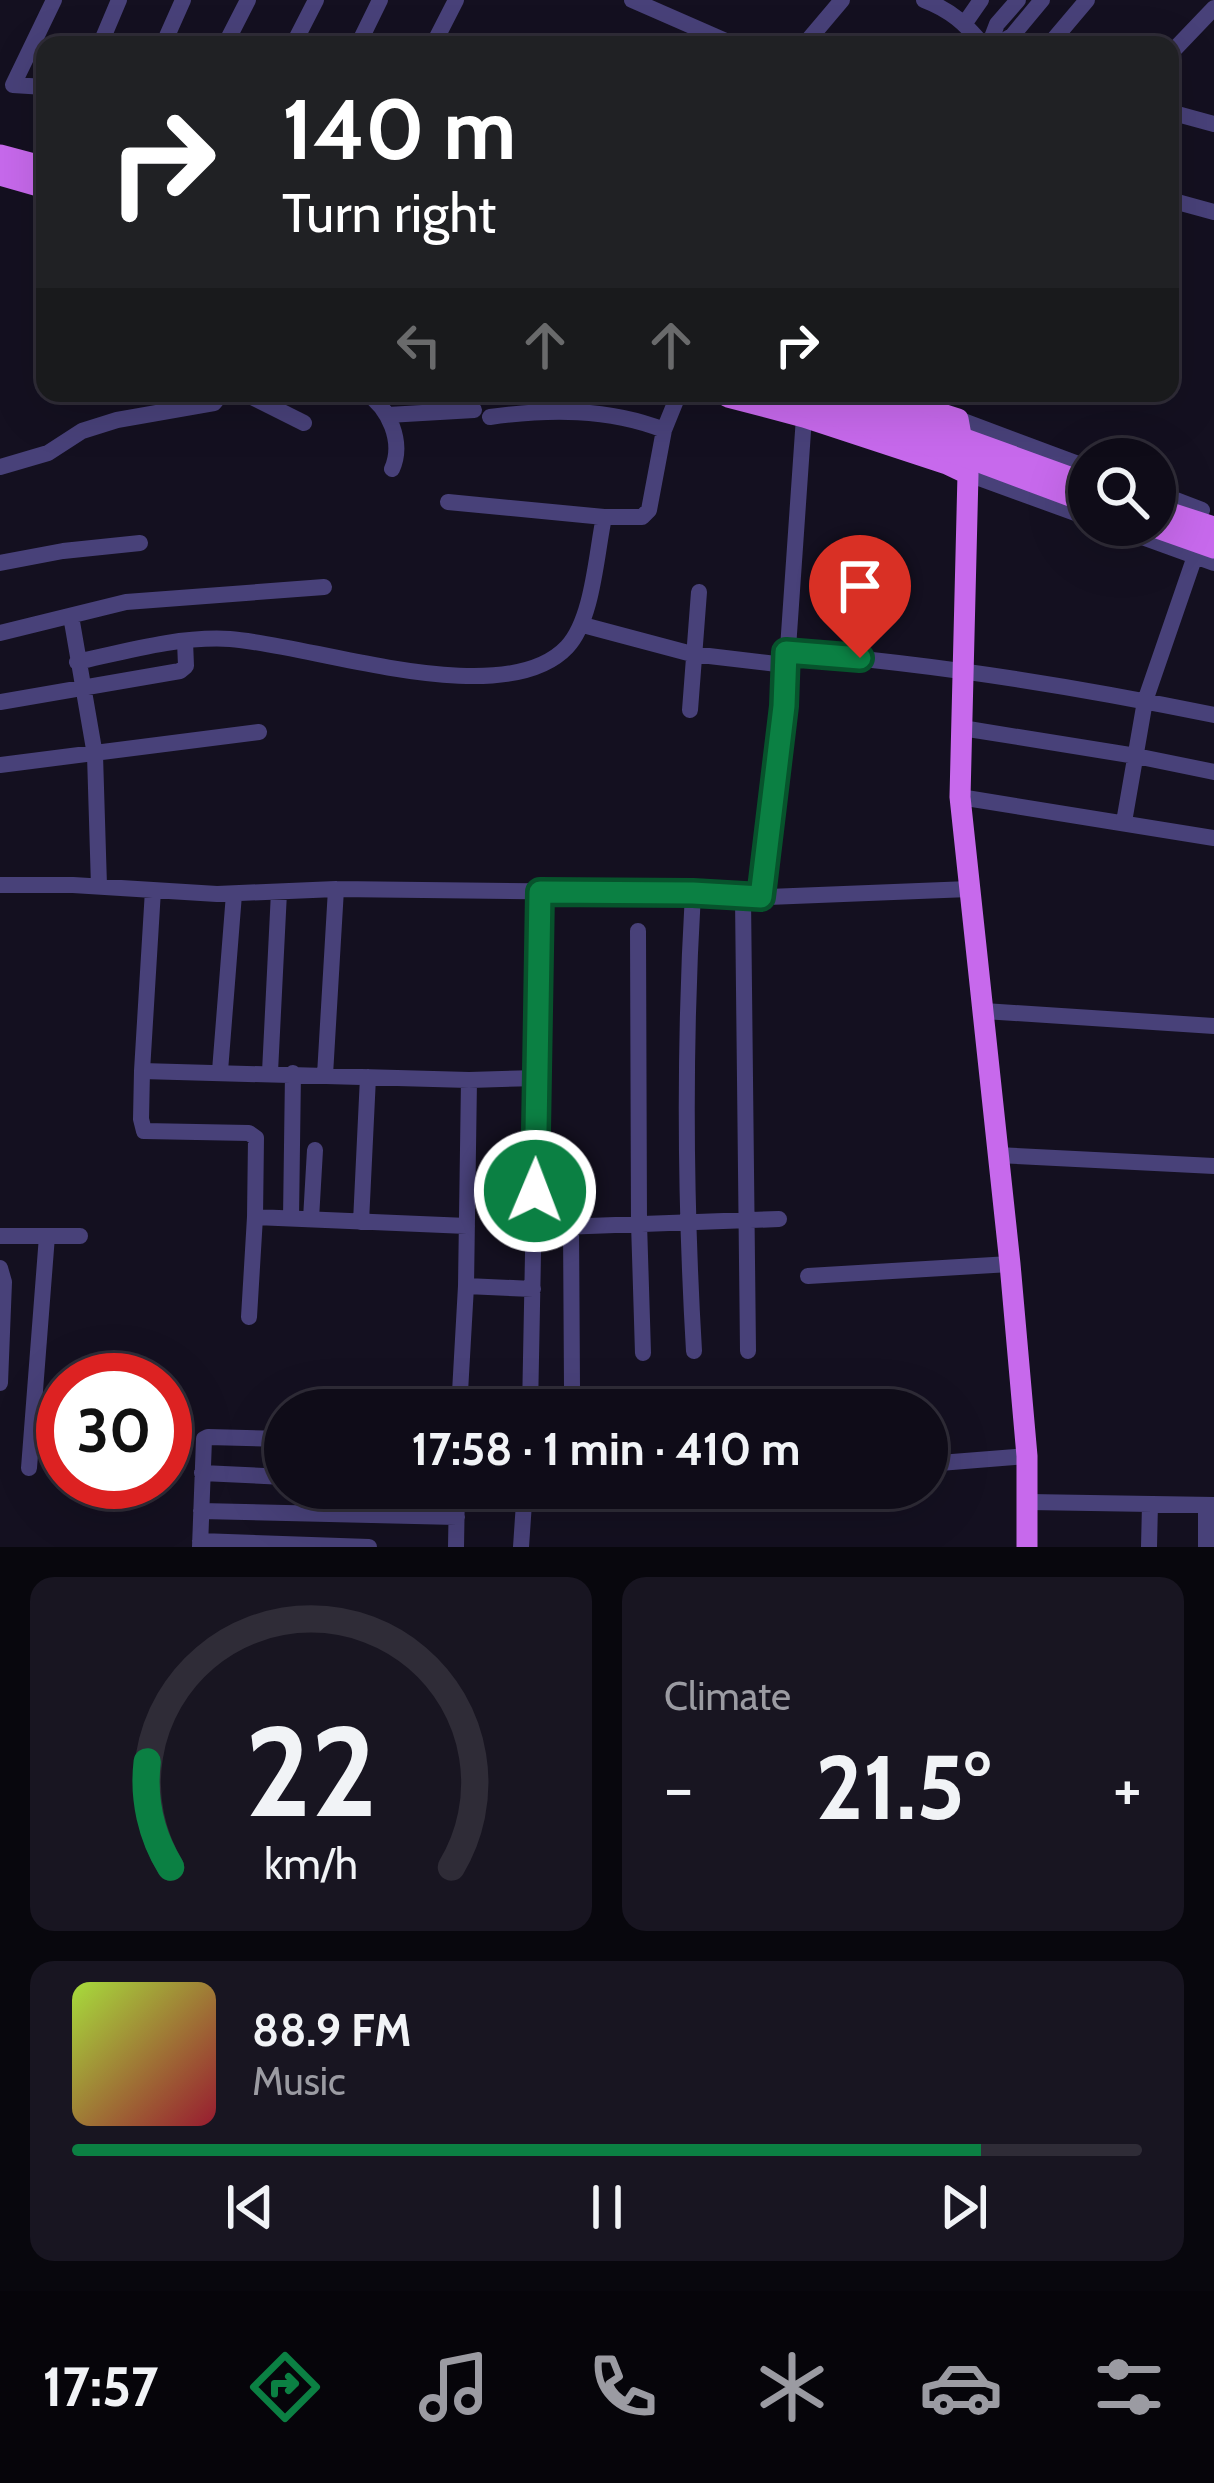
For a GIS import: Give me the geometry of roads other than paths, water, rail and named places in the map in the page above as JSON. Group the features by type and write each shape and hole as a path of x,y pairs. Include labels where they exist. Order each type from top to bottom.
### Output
{"main road":[{"path":"0,155 36,165"},
{"path":"0,175 36,185"},
{"path":"747,402 968,474"},
{"path":"791,402 963,456 1068,495"},
{"path":"856,402 1068,476"},
{"path":"904,402 958,419 968,474 960,796 1010,1264 1027,1456 1028,1547"},
{"path":"1176,512 1208,519"},
{"path":"1176,538 1204,552"}],"street":[{"path":"37,36 54,0"},
{"path":"104,36 119,0"},
{"path":"167,36 183,0"},
{"path":"230,36 248,0"},
{"path":"298,36 316,0"},
{"path":"362,36 380,0"},
{"path":"438,36 456,0"},
{"path":"632,0 698,36"},
{"path":"812,36 842,0"},
{"path":"924,0 949,10 980,36"},
{"path":"965,22 981,0"},
{"path":"992,36 1018,0"},
{"path":"1010,36 1042,0"},
{"path":"1057,36 1087,0"},
{"path":"1179,45 1214,8"},
{"path":"36,37 13,85 36,86"},
{"path":"1179,114 1214,124"},
{"path":"1179,202 1214,212"},
{"path":"0,466 48,453 98,425 215,402"},
{"path":"263,402 304,424"},
{"path":"378,402 388,416 396,448 392,469"},
{"path":"448,502 604,517 647,515 664,430 675,402"},
{"path":"388,416 577,411 664,430"},
{"path":"748,1351 752,897 784,706 804,417"},
{"path":"958,419 1068,460"},
{"path":"968,474 1068,510"},
{"path":"1176,503 1208,519"},
{"path":"77,662 184,641 226,639 276,644 419,673 507,676 565,650 583,625 604,517"},
{"path":"0,563 63,550 140,543"},
{"path":"1124,822 1145,701 1204,552 1214,563"},
{"path":"0,633 144,600 325,587"},
{"path":"690,710 699,592"},
{"path":"71,616 95,754 99,886"},
{"path":"583,625 692,654 860,658 964,671 1214,715"},
{"path":"0,702 184,669 184,641"},
{"path":"962,728 1214,772"},
{"path":"0,765 259,732"},
{"path":"960,796 1214,838"},
{"path":"0,885 234,894 337,889 752,897 968,889"},
{"path":"325,1075 337,889"},
{"path":"153,890 141,1119 144,1131 249,1132 256,1138 249,1317"},
{"path":"270,1072 279,892"},
{"path":"531,1389 540,892"},
{"path":"693,893 686,1223 694,1351"},
{"path":"220,1071 234,894"},
{"path":"638,931 643,1353"},
{"path":"983,1011 1214,1026"},
{"path":"142,1071 538,1078"},
{"path":"291,1218 293,1073"},
{"path":"361,1222 368,1078"},
{"path":"460,1389 469,1080"},
{"path":"310,1219 315,1150"},
{"path":"997,1155 1214,1166"},
{"path":"255,1216 467,1226"},
{"path":"534,1228 779,1220"},
{"path":"571,1227 572,1386"},
{"path":"0,1246 0,1236 80,1236"},
{"path":"29,1468 47,1236"},
{"path":"808,1276 1010,1264"},
{"path":"0,1268 4,1282 0,1383"},
{"path":"466,1286 533,1289"},
{"path":"264,1438 208,1437 203,1443 200,1544 369,1547"},
{"path":"948,1462 1027,1456"},
{"path":"202,1473 264,1476"},
{"path":"1028,1502 1210,1505 1205,1547"},
{"path":"1149,1547 1150,1504"},
{"path":"456,1547 457,1509"},
{"path":"521,1547 524,1509"},
{"path":"201,1511 457,1516"}]}
